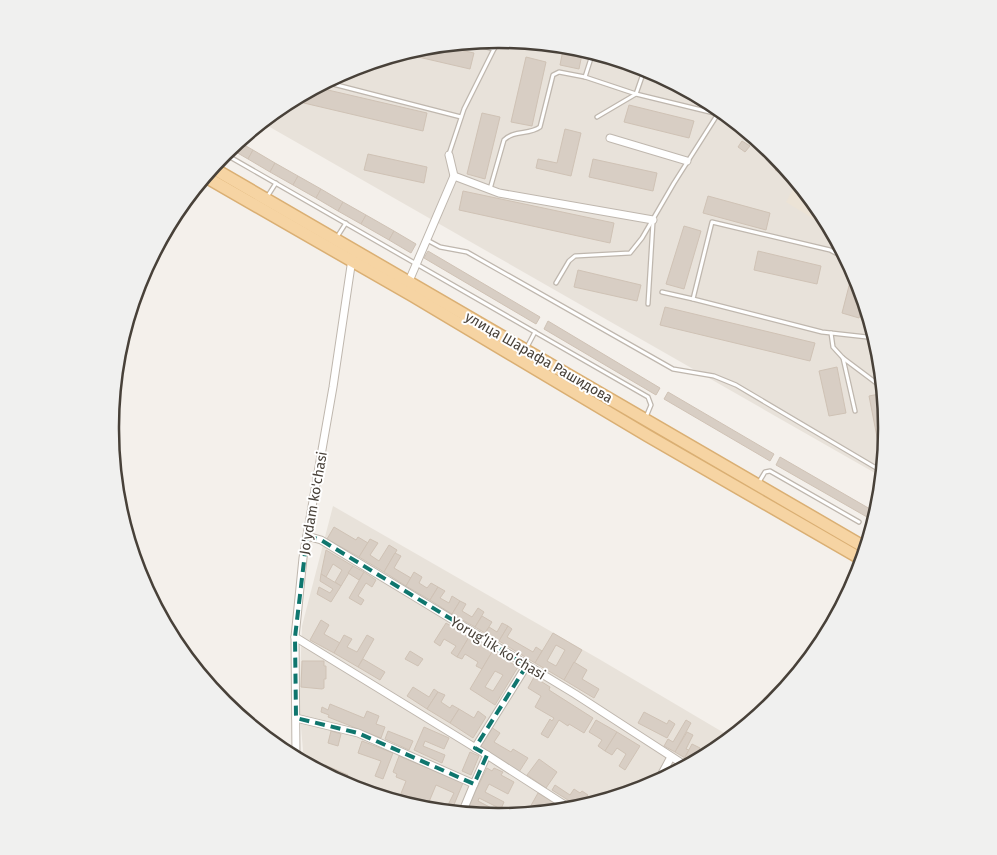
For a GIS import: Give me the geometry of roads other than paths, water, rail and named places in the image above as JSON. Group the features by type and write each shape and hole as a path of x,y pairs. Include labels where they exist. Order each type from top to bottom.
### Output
{"main road":[{"name":"улица Шарафа Рашидова","path":"219,171 335,240 353,256 409,281 860,544"},
{"path":"211,180 353,256 648,436 856,556"},
{"path":"648,436 649,422"}],"street":[{"path":"610,138 687,162"},
{"path":"409,281 454,176 449,155"},
{"path":"454,176 499,193 653,220"},
{"name":"Jo'ydam ko'chasi","path":"296,749 295,636 303,558 333,387 353,256"},
{"name":"Yorugʻlik koʻchasi","path":"307,536 322,540 575,694 679,762"},
{"path":"295,636 560,802"},
{"path":"475,748 527,665"},
{"path":"296,718 358,733 474,784"},
{"path":"465,806 487,755"},
{"path":"664,769 671,757"}],"lane":[{"path":"449,155 461,117 494,49 490,48"},
{"path":"585,77 590,59"},
{"path":"490,190 504,140 510,134 534,131 540,126 553,75 559,72 585,77 636,94 710,112"},
{"path":"597,118 636,94 642,75"},
{"path":"335,85 461,117"},
{"path":"556,284 569,260 575,256 630,254 642,238 716,116"},
{"path":"231,158 648,397 651,405 649,422"},
{"path":"266,199 276,183"},
{"path":"648,304 653,220"},
{"path":"694,299 712,222 830,250 836,253"},
{"path":"335,240 346,223"},
{"path":"426,240 440,247 467,252 673,369 714,376 736,385 876,468"},
{"path":"662,292 822,332 868,337"},
{"path":"526,350 535,332"},
{"path":"831,332 833,347 843,358 876,382"},
{"path":"843,358 855,411"},
{"path":"757,485 765,472 770,471 859,522"}]}
